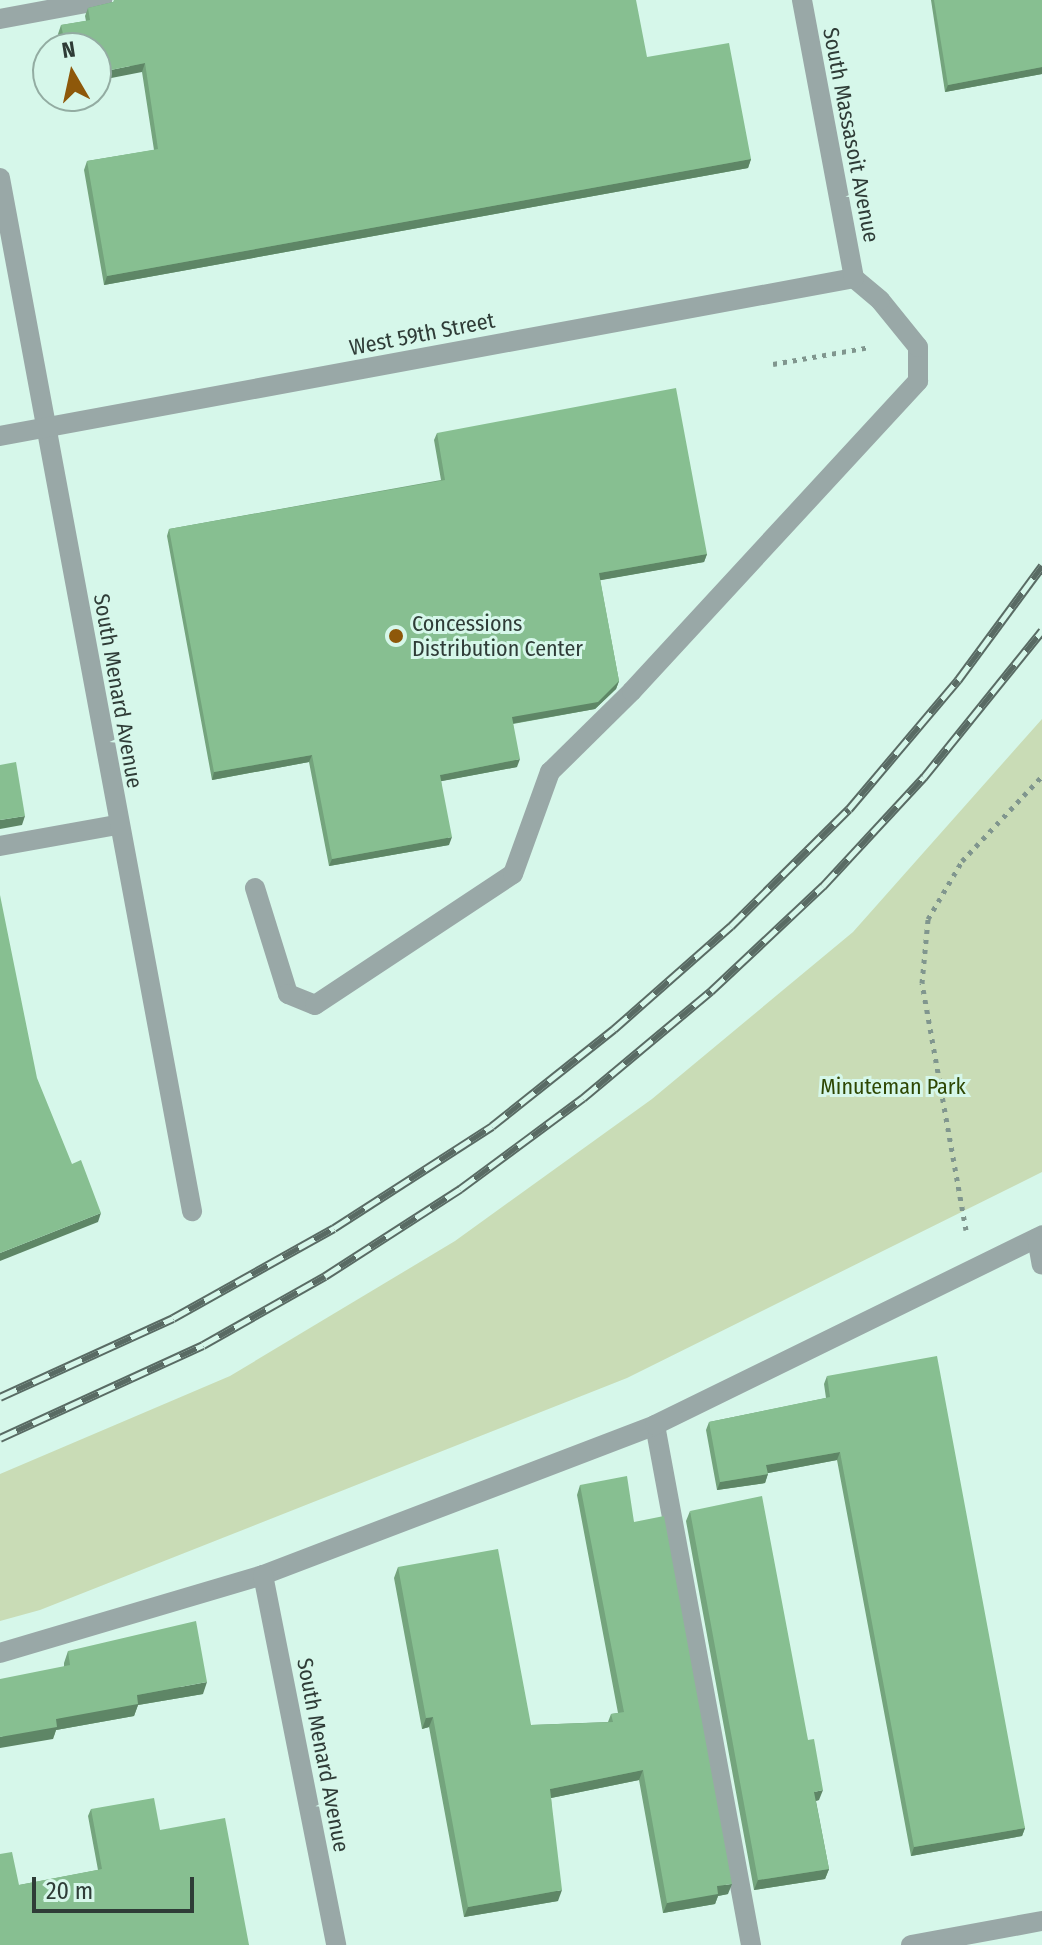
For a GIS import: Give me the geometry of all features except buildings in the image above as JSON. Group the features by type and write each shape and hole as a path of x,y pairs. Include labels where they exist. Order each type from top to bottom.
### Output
{"street":[{"path":"0,19 102,0"},
{"name":"South Massasoit Avenue","path":"802,0 854,278"},
{"name":"South Menard Avenue","path":"0,178 117,825 192,1211"},
{"path":"255,888 288,994 315,1005 513,874 550,772 632,691 918,381 918,347 880,300 854,278"},
{"name":"West 59th Street","path":"0,436 854,278"},
{"path":"0,846 117,825"},
{"path":"0,1653 263,1575 655,1425 1040,1236 1042,1265"},
{"path":"655,1425 751,1945"},
{"name":"South Menard Avenue","path":"263,1575 336,1945"},
{"path":"911,1945 1042,1921"}],"path":[{"path":"773,364 911,339"},
{"path":"962,1214 922,983 928,919 962,861 1042,776"}],"green space":[{"name":"Minuteman Park","path":"1042,719 1042,1172 627,1378 40,1610 0,1621 0,1474 230,1376 455,1241 652,1099 853,932"}],"railway":[{"path":"0,1397 173,1318 334,1228 492,1126 614,1029 731,926 849,809 958,680 1042,566"},
{"path":"0,1438 203,1345 325,1276 460,1189 583,1098 711,991 823,886 924,777 1042,631"}],"place":[{"name":"Concessions Distribution Center","path":"396,636"}]}
